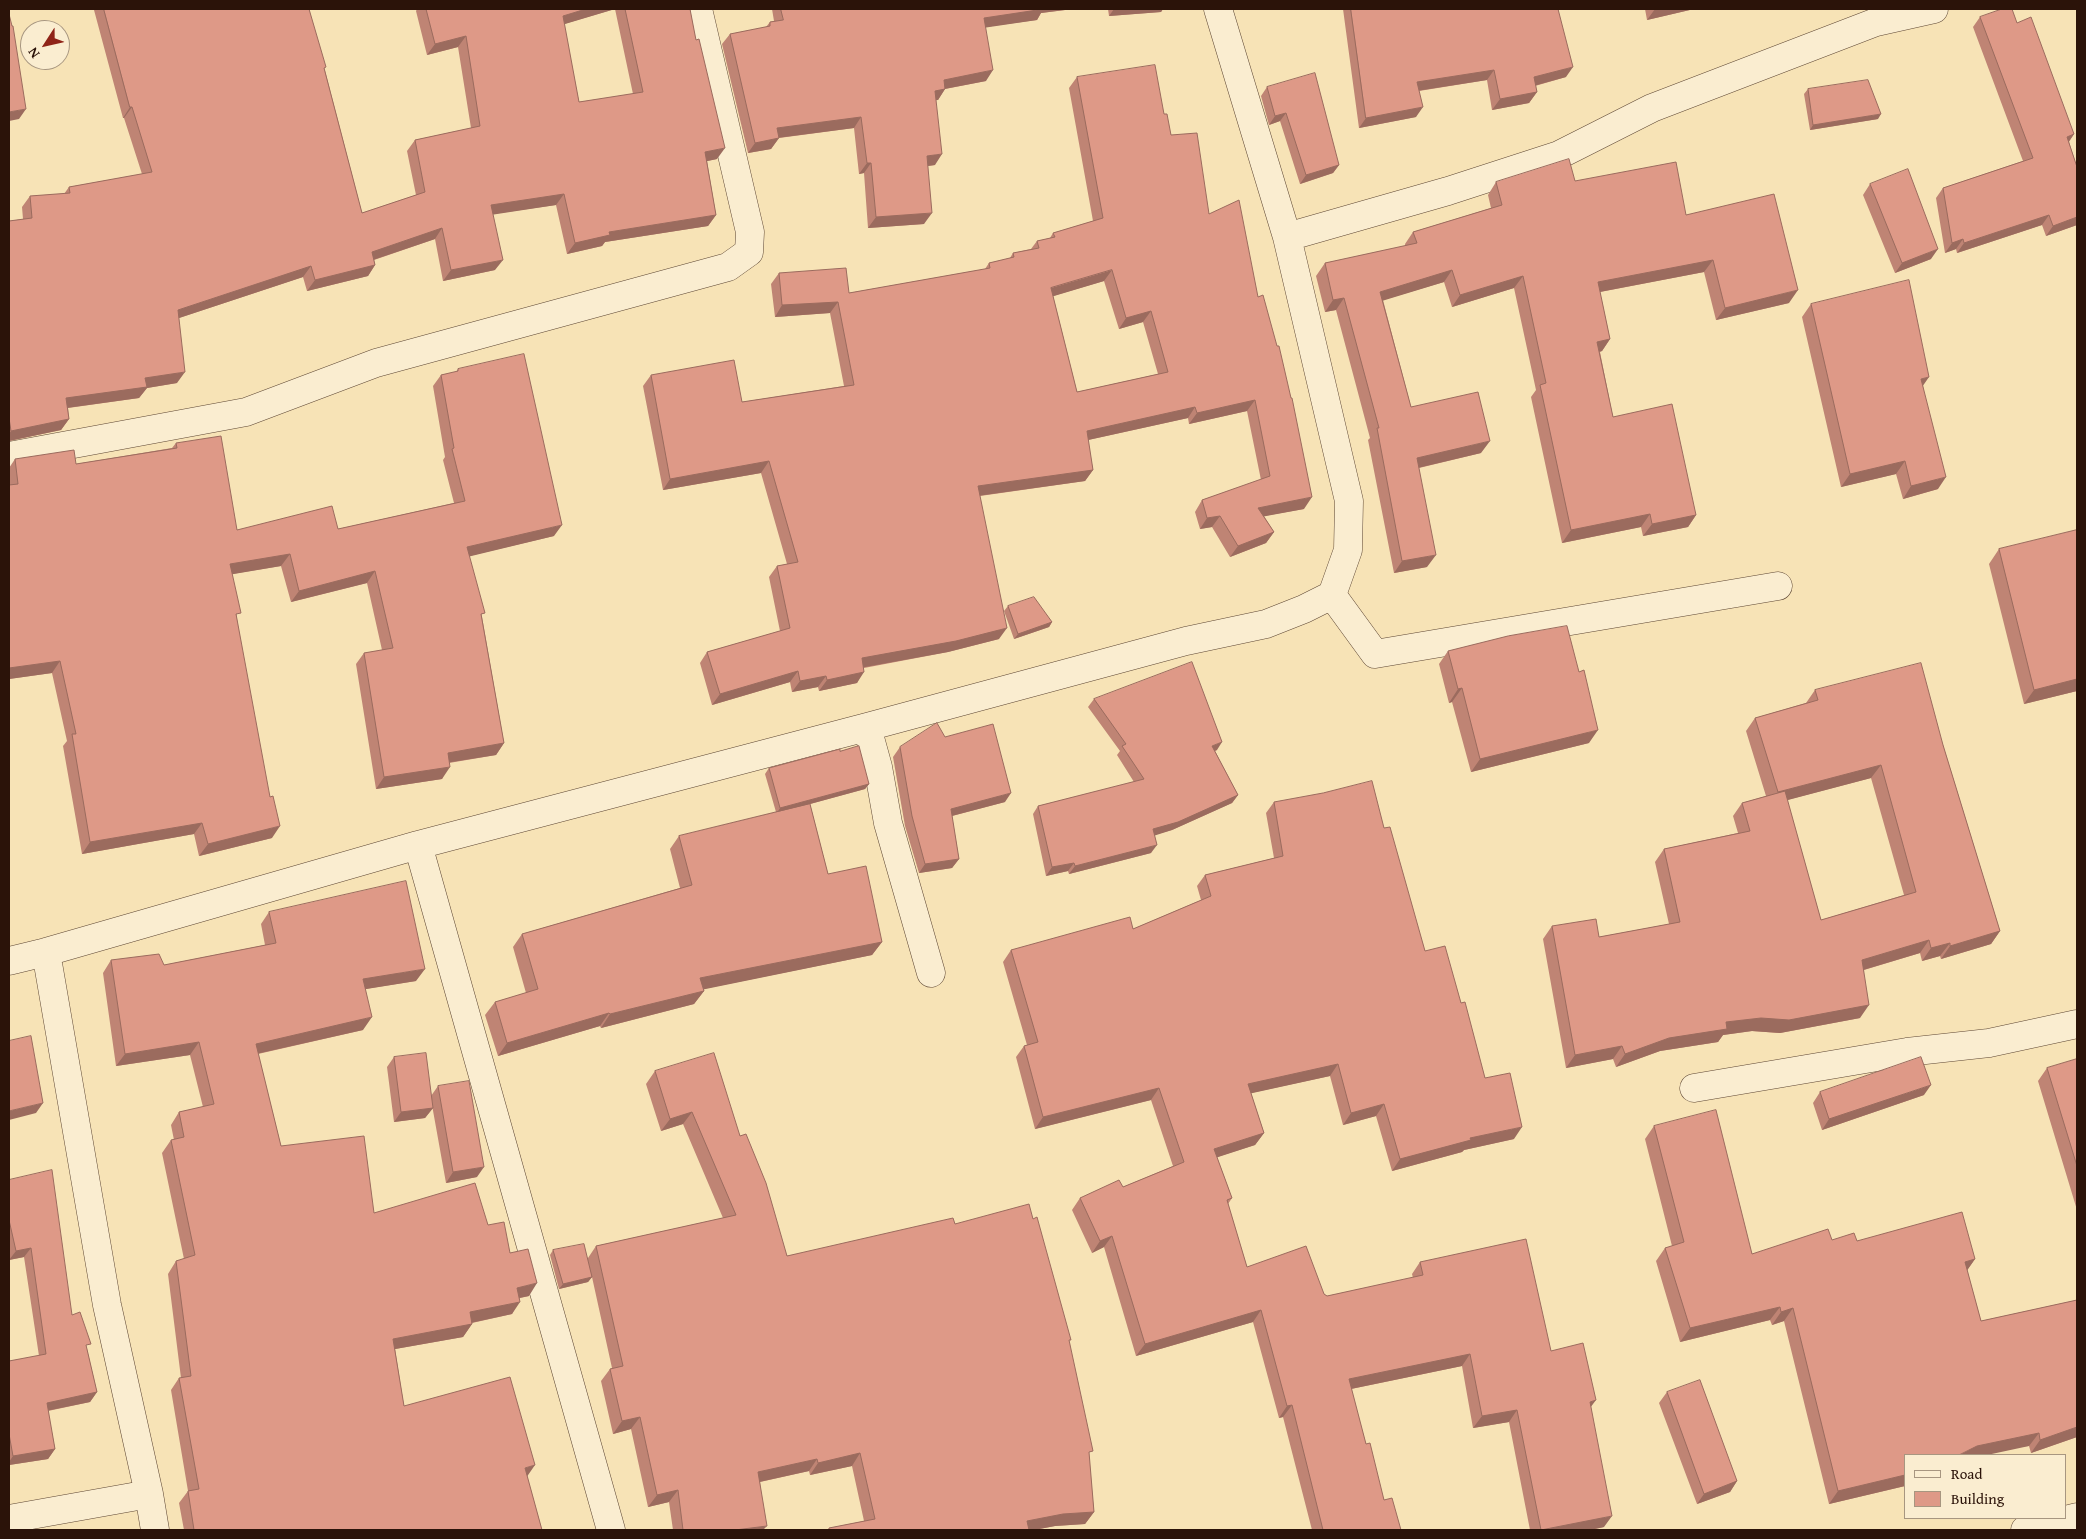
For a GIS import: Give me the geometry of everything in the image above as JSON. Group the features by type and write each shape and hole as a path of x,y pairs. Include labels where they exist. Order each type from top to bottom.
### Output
{"street":[{"path":"9,456 246,412 376,363 728,267 749,252 750,232 698,9"},
{"path":"9,961 418,845 867,727 1186,640 1266,624 1304,609 1332,595 1348,550 1349,501 1287,236 1218,9"},
{"path":"1287,236 1448,191 1560,155 1652,108 1876,22 1934,9"},
{"path":"1332,595 1375,654 1778,586"},
{"path":"867,727 878,767 888,823 931,973"},
{"path":"418,845 611,1530"},
{"path":"46,952 107,1305 149,1494 155,1530"},
{"path":"1694,1088 1907,1052 1988,1043 2077,1024"},
{"path":"9,1519 149,1494"},
{"path":"2025,1530 2077,1517"}],"building":[{"path":"104,9 309,9 326,67 324,68 362,213 425,192 415,140 480,126 466,36 435,44 426,9 586,9 563,16 579,102 643,92 625,9 690,9 696,40 699,39 725,148 705,152 716,215 609,232 610,235 575,243 564,194 491,205 503,260 451,270 442,228 372,252 375,265 315,280 311,266 178,310 185,372 145,378 147,387 66,398 69,419 11,431 9,418 9,221 32,218 30,196 70,193 69,187 152,172 132,107 130,107"},
{"path":"781,9 1044,9 984,18 993,70 944,80 945,89 935,91 942,154 927,156 932,213 876,217 871,163 867,163 861,117 777,128 779,138 755,143 730,34 770,26 770,22 783,20"},
{"path":"1351,9 1558,9 1573,67 1534,77 1537,92 1500,99 1494,70 1417,82 1423,107 1366,118"},
{"path":"2002,9 2012,9 2017,23 2031,17 2074,134 2067,137 2077,167 2077,217 2053,226 2049,215 1964,243 1963,239 1952,243 1943,188 2033,158 1980,17"},
{"path":"9,14 13,26 26,109 9,112"},
{"path":"1155,65 1164,114 1167,114 1171,135 1197,133 1209,214 1239,200 1258,297 1263,295 1277,346 1279,346 1292,398 1312,497 1258,508 1274,532 1238,546 1220,516 1207,518 1202,500 1270,476 1255,400 1197,413 1195,407 1087,431 1093,470 978,486 1007,628 956,641 862,658 864,672 827,680 826,676 800,681 798,671 720,694 707,652 790,628 777,566 798,562 769,461 670,479 651,375 734,360 742,402 854,385 838,302 782,305 779,273 846,268 849,293 990,268 989,263 1014,257 1013,253 1039,248 1037,241 1055,237 1053,233 1103,218 1077,77","holes":["1112,270 1126,318 1151,311 1168,372 1077,392 1051,288"]},
{"path":"1315,73 1339,165 1306,175 1286,113 1275,116 1267,87"},
{"path":"1868,80 1881,114 1813,125 1808,89"},
{"path":"1569,159 1575,181 1676,162 1686,215 1774,194 1798,290 1725,308 1713,260 1598,282 1610,339 1597,342 1613,417 1672,404 1696,515 1652,524 1650,514 1571,530 1540,385 1546,383 1523,276 1460,295 1452,270 1380,292 1411,407 1478,392 1490,441 1417,458 1436,555 1402,561 1377,428 1379,428 1344,298 1333,300 1325,263 1417,243 1413,232 1502,205 1496,182"},
{"path":"1908,169 1938,249 1902,263 1870,184"},
{"path":"1909,280 1929,377 1921,379 1946,477 1911,486 1905,461 1850,474 1811,304"},
{"path":"524,354 562,525 467,547 485,613 481,614 504,743 448,753 450,767 384,777 364,653 393,648 375,571 299,591 290,554 230,564 241,613 236,614 270,797 273,796 280,826 208,844 202,823 90,842 72,734 76,734 60,661 9,668 9,485 18,484 15,459 74,450 76,464 177,448 176,443 221,436 237,530 332,506 338,529 465,501 452,449 454,448 441,375 458,371 458,369"},
{"path":"2077,530 2077,679 2034,690 1999,549"},
{"path":"1034,597 1052,622 1018,634 1008,606"},
{"path":"1567,626 1579,672 1584,670 1598,730 1480,759 1462,688 1458,689 1448,651 1508,636"},
{"path":"1192,662 1222,742 1212,746 1238,795 1178,822 1153,829 1157,845 1075,866 1074,863 1052,867 1038,806 1144,779 1122,746 1126,744 1094,699"},
{"path":"1921,663 1943,745 2000,931 1950,946 1950,943 1931,948 1929,940 1862,960 1869,1005 1789,1020 1761,1018 1726,1022 1727,1029 1669,1038 1625,1054 1622,1046 1575,1055 1552,926 1596,919 1599,937 1680,922 1664,849 1750,831 1742,803 1785,791 1821,920 1916,892 1881,765 1778,792 1755,718 1818,700 1815,690"},
{"path":"937,723 945,737 993,724 1011,793 951,809 959,859 925,864 912,816 900,747"},
{"path":"859,746 869,784 780,808 769,768 840,749 840,751"},
{"path":"1372,781 1384,828 1390,827 1425,951 1445,946 1461,1003 1465,1002 1485,1078 1510,1073 1522,1127 1470,1138 1471,1140 1400,1159 1384,1104 1351,1113 1338,1064 1248,1084 1264,1133 1214,1149 1232,1198 1227,1200 1247,1267 1306,1246 1324,1294 1327,1296 1423,1275 1420,1262 1526,1239 1551,1351 1583,1343 1596,1400 1590,1402 1612,1516 1541,1530 1517,1410 1482,1416 1470,1354 1349,1379 1366,1444 1370,1443 1384,1500 1392,1498 1401,1530 1323,1530 1292,1405 1287,1406 1261,1310 1145,1344 1112,1236 1100,1241 1080,1198 1119,1180 1123,1187 1184,1162 1159,1088 1043,1117 1024,1046 1038,1042 1011,950 1130,917 1133,929 1211,896 1205,875 1283,856 1274,802"},
{"path":"810,804 828,874 866,866 882,942 700,978 704,991 609,1013 507,1043 495,1002 538,989 522,934 692,885 679,836"},
{"path":"406,881 425,969 363,979 372,1017 256,1044 281,1146 364,1136 374,1213 475,1183 488,1225 504,1222 510,1253 528,1249 537,1283 517,1288 520,1302 470,1312 472,1324 393,1339 404,1406 510,1377 535,1465 525,1468 542,1530 194,1530 188,1491 199,1489 179,1378 191,1376 176,1261 195,1255 171,1140 184,1137 179,1112 214,1104 199,1042 125,1054 111,960 159,954 164,965 276,943 269,912"},
{"path":"31,1036 43,1103 9,1111 9,1041"},
{"path":"426,1053 433,1108 401,1112 394,1057"},
{"path":"714,1053 740,1136 746,1134 766,1183 787,1256 953,1218 955,1224 1029,1204 1033,1219 1037,1217 1071,1340 1069,1340 1093,1451 1089,1452 1094,1512 1063,1514 1027,1521 1029,1530 829,1530 829,1528 875,1519 860,1453 818,1463 817,1459 758,1472 767,1526 735,1530 683,1530 678,1490 657,1495 640,1417 622,1421 610,1369 623,1366 596,1246 736,1215 692,1112 670,1119 655,1071"},
{"path":"1921,1057 1931,1085 1829,1119 1820,1092"},
{"path":"2077,1059 2077,1166 2047,1068"},
{"path":"469,1081 484,1167 453,1172 438,1086"},
{"path":"1716,1110 1752,1254 1828,1229 1832,1240 1854,1233 1857,1241 1962,1212 1975,1259 1965,1262 1981,1321 2077,1300 2077,1427 2040,1440 2039,1433 1977,1446 1961,1454 1904,1454 1904,1475 1838,1491 1793,1308 1781,1312 1780,1307 1690,1328 1665,1248 1684,1242 1654,1126"},
{"path":"52,1170 72,1315 80,1312 91,1344 86,1345 97,1392 47,1403 55,1449 13,1456 9,1434 9,1361 46,1354 31,1248 16,1251 9,1220 9,1180"},
{"path":"584,1244 592,1277 563,1284 553,1250"},
{"path":"1700,1380 1737,1481 1704,1494 1667,1392"}]}
